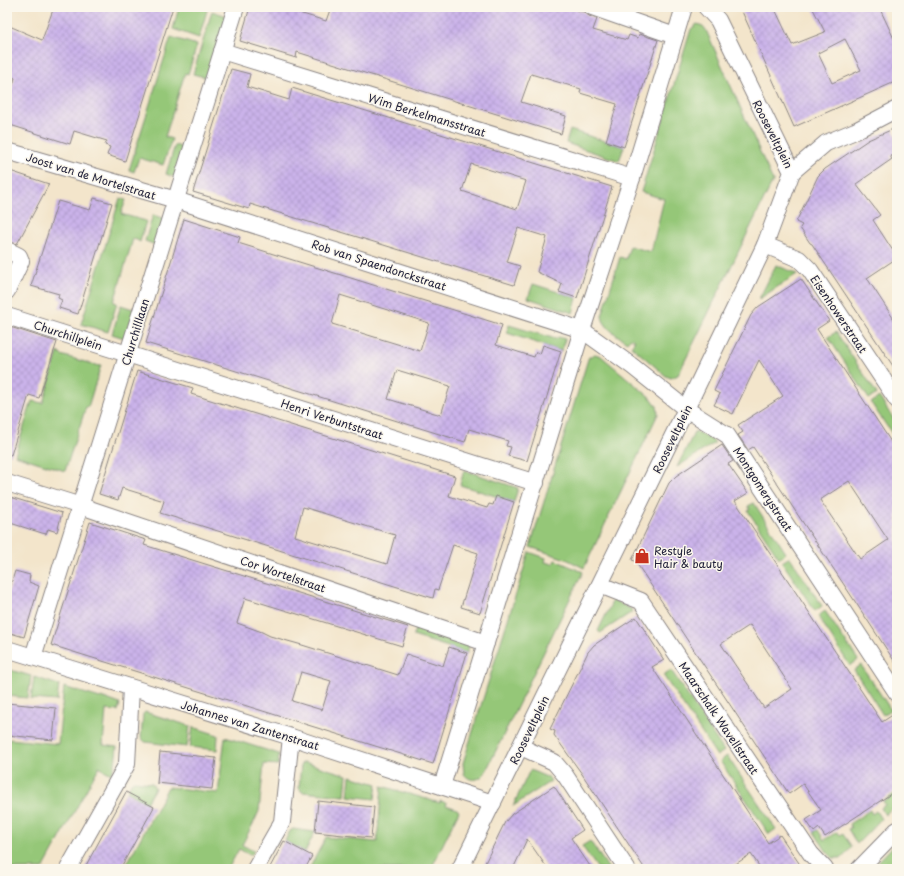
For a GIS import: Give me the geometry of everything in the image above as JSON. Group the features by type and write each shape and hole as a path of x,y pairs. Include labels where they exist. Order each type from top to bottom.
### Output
{"street":[{"name":"Churchilllaan","path":"33,658 236,7"},
{"path":"592,7 675,36"},
{"path":"442,786 582,330 632,178 684,7"},
{"name":"Rooseveltplein","path":"460,869 766,245 792,172 718,20 706,7"},
{"name":"Wim Berkelmansstraat","path":"222,51 632,178"},
{"path":"792,172 826,143 856,131 897,109"},
{"name":"Joost van de Mortelstraat","path":"7,151 176,200"},
{"name":"Rob van Spaendonckstraat","path":"176,200 582,330"},
{"name":"Eisenhowerstraat","path":"766,245 798,259 810,270 897,400"},
{"path":"7,250 19,256 22,261 7,291"},
{"name":"Churchillplein","path":"7,316 128,354"},
{"name":"Montgomerystraat","path":"582,330 632,366 686,410 727,434 897,693"},
{"name":"Henri Verbuntstraat","path":"128,354 536,483"},
{"path":"7,483 81,506"},
{"name":"Cor Wortelstraat","path":"81,506 486,643"},
{"name":"Maarschalk Wavellstraat","path":"600,585 641,601 811,854 825,869"},
{"name":"Johannes van Zantenstraat","path":"7,649 291,737 493,803"},
{"path":"68,869 127,764 131,688"},
{"path":"256,869 282,822 291,737"},
{"path":"521,747 554,762 565,775 627,869"},
{"path":"859,869 897,830"}],"green space":[{"path":"179,7 208,7 199,38 173,29"},
{"path":"212,11 227,16 208,78 193,74"},
{"path":"697,24 703,26 706,30 773,181 678,375 671,378 666,376 631,346 635,341 631,338 627,342 612,331 605,324 602,316 620,257 626,259 630,246 651,252 664,199 641,192 691,29"},
{"path":"171,37 197,45 188,74 185,73 165,137 172,139 163,165 139,158 134,172 129,170"},
{"path":"570,130 624,147 619,161 566,143"},
{"path":"175,145 186,149 177,178 166,174"},
{"path":"120,198 126,200 121,214 146,221 140,242 133,239 114,302 117,303 108,332 81,324"},
{"path":"153,215 165,219 156,245 145,241"},
{"path":"776,265 797,274 759,299"},
{"path":"533,284 577,298 573,313 528,298"},
{"path":"121,305 136,310 124,338 112,334"},
{"path":"509,325 556,339 558,337 565,339 561,351 507,333"},
{"path":"836,332 877,394 869,399 828,337"},
{"path":"58,352 61,355 99,366 101,365 65,471 15,455 32,401 43,403"},
{"path":"595,354 601,356 652,399 657,406 658,414 584,568 566,559 530,547 588,359"},
{"path":"879,397 897,424 897,441 871,403"},
{"path":"695,431 715,443 677,467"},
{"path":"464,470 518,488 514,502 460,485"},
{"path":"754,503 786,553 779,558 748,511 750,509 748,506"},
{"path":"529,552 546,558 545,562 553,564 555,560 583,572 485,773 480,778 474,780 466,777 464,774 463,763"},
{"path":"790,557 822,606 815,611 782,562"},
{"path":"613,600 631,609 632,612 600,633 598,631"},
{"path":"825,611 858,660 850,666 818,616"},
{"path":"417,622 471,639 467,653 413,636"},
{"path":"861,665 891,710 883,715 854,670"},
{"path":"7,669 31,676 28,698 7,696"},
{"path":"671,670 724,751 717,756 663,675"},
{"path":"34,677 59,685 57,701 31,699"},
{"path":"64,687 120,704 118,711 106,710 103,745 117,747 115,764 111,774 99,767 43,869 7,869 7,745 10,739 58,744"},
{"path":"145,712 190,726 187,747 145,742 141,738 143,714"},
{"path":"193,727 218,735 217,750 190,747"},
{"path":"225,737 279,754 278,765 264,764 259,811 242,845 254,851 252,854 250,855 239,849 228,869 124,869 168,787 218,793"},
{"path":"727,756 776,829 769,834 720,761"},
{"path":"304,762 347,775 345,796 302,792 299,788 301,764"},
{"path":"530,770 549,778 551,781 513,806"},
{"path":"350,776 377,784 375,799 348,796"},
{"path":"134,781 152,783 155,788 146,803 127,791"},
{"path":"382,786 440,803 440,801 447,803 446,805 459,811 431,869 309,869 326,837 377,842"},
{"path":"897,792 897,803 885,815 881,808 885,805 883,802"},
{"path":"870,810 872,814 876,811 881,819 857,844 848,829 851,828 849,824"},
{"path":"293,829 315,832 305,852 285,841 290,831"},
{"path":"818,830 824,840 837,832 840,835 842,833 852,847 842,858 833,858 827,852 814,832"},
{"path":"590,841 609,869 598,869 582,846"},
{"path":"897,842 897,869 871,869"}],"building":[{"path":"54,7 173,7 125,161 107,155 110,147 105,145 107,141 74,131 70,144 7,124 7,103 15,78 7,75 7,25 42,40"},
{"path":"250,7 279,7 326,21 331,7 567,7 584,12 597,19 593,30 627,40 629,35 638,38 639,34 658,40 624,147 606,141 617,104 580,93 581,89 531,74 521,102 566,116 561,134 297,52 296,58 240,41"},
{"path":"740,7 774,7 792,45 825,32 812,7 879,7 897,45 897,81 794,127","holes":["845,39 861,70 832,83 818,53"]},
{"path":"231,69 250,74 247,87 289,100 292,88 612,187 577,298 559,292 562,284 537,272 547,237 518,228 507,262 520,266 514,285 250,204 249,209 193,192","holes":["471,164 526,181 517,209 462,191"]},
{"path":"893,129 897,138 897,153 890,156 892,159 856,184 880,215 873,220 897,257 867,278 897,324 897,372 800,228 802,225 796,222 818,176 825,169 868,140"},
{"path":"7,170 49,184 17,244 7,241"},
{"path":"94,198 112,203 78,314 59,308 62,300 58,298 59,294 31,286 58,201 90,210"},
{"path":"184,219 240,237 238,243 502,325 496,345 534,357 536,352 540,354 543,345 561,351 527,461 508,456 511,447 506,446 508,441 469,429 465,442 146,343","holes":["340,295 429,323 420,351 332,324","397,370 450,386 441,415 388,399"]},
{"path":"801,279 829,321 817,329 897,451 897,665 753,447 748,450 738,435 743,432 738,425 783,396 759,360 733,414 714,405 720,394 714,391 751,315 758,307","holes":["849,481 888,540 860,559 820,500"]},
{"path":"7,326 57,342 39,398 29,395 11,455 7,454"},
{"path":"137,371 193,388 191,394 455,476 449,496 487,508 489,504 493,505 496,496 514,502 480,613 461,607 478,553 453,545 438,590 435,589 433,598 160,513 164,501 122,488 118,500 99,494","holes":["303,507 395,535 387,564 295,536"]},
{"path":"722,445 733,461 728,464 748,493 735,501 882,722 897,712 897,790 825,837 819,828 814,832 806,820 821,810 803,784 789,794 637,564 638,562 632,560 669,483 676,476","holes":["750,625 792,689 764,708 721,644"]},
{"path":"7,496 62,513 57,532 48,529 46,534 7,522"},
{"path":"90,522 146,540 144,545 408,627 402,646 245,598 237,623 270,636 398,675 406,654 443,666 449,647 467,653 433,764 51,645","holes":["301,672 331,681 322,710 292,701"]},
{"path":"15,571 30,575 29,582 39,586 24,637 7,632 7,597"},
{"path":"636,617 664,660 652,667 768,843 780,835 803,869 761,869 751,854 728,869 645,869 582,774 554,735 555,731 550,729 588,652 594,645"},
{"path":"7,703 56,708 53,740 7,735"},
{"path":"160,752 216,758 212,789 157,783"},
{"path":"554,786 583,830 571,838 592,869 548,869 527,839 513,869 482,869 505,822 512,814"},
{"path":"126,792 154,807 120,869 84,869"},
{"path":"318,801 374,807 371,838 315,832"},
{"path":"284,841 312,856 305,869 269,869"}],"place":[{"name":"Restyle Hair & bauty","path":"642,556"}]}
